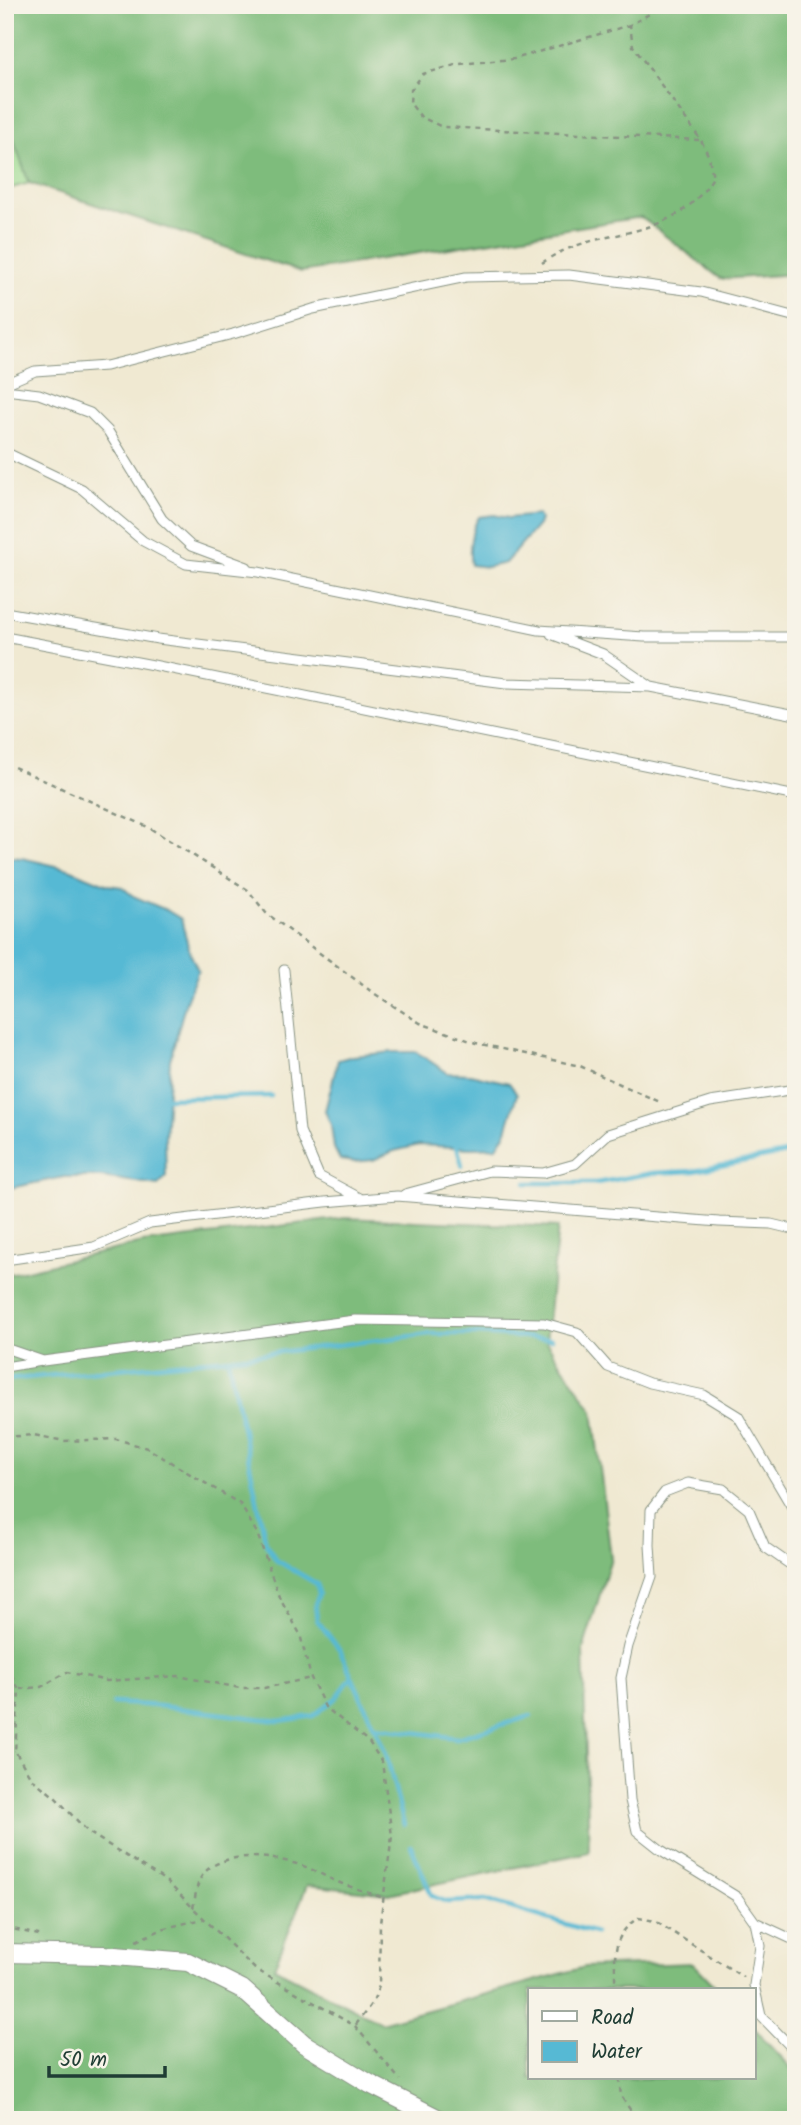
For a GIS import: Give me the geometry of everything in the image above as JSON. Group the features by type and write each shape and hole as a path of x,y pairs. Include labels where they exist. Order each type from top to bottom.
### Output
{"street":[{"path":"5,1953 103,1955 188,1962 242,1989 304,2044 370,2084 441,2120"}],"lane":[{"path":"5,384 35,371 106,366 233,334 313,309 466,277 569,275 701,292 796,317"},
{"path":"5,390 39,394 90,413 108,431 162,519 191,546 258,572"},
{"path":"5,453 82,489 143,541 186,564 258,572 539,630 644,637 796,637"},
{"path":"5,612 158,639 506,683 651,687 796,715"},
{"path":"539,630 603,654 651,687"},
{"path":"5,637 153,664 796,796"},
{"path":"284,970 300,1131 318,1176 362,1199"},
{"path":"397,1196 490,1171 543,1174 575,1164 608,1134 710,1102 796,1089"},
{"path":"5,1260 94,1247 150,1223 397,1196 771,1224 796,1230"},
{"path":"5,1367 355,1320 544,1322 577,1332 608,1367 649,1384 704,1395 738,1416 796,1514"},
{"path":"5,1348 43,1361"},
{"path":"755,1988 760,1946 755,1922 737,1897 661,1850 637,1831 630,1800 621,1678 628,1646 652,1577 651,1510 665,1492 688,1483 723,1489 749,1510 765,1547 788,1563 796,1561"},
{"path":"755,1922 796,1941"},
{"path":"756,1994 761,2016 796,2052"}],"path":[{"path":"661,5 630,25 514,59 458,64 423,74 411,90 410,103 421,117 442,127 701,141"},
{"path":"656,10 681,5"},
{"path":"525,275 558,251 641,231 680,213 705,191 713,177 709,157 701,141 633,46 630,25"},
{"path":"5,763 148,827 248,890 266,913 372,992 420,1023 475,1043 580,1066 680,1111"},
{"path":"5,1437 34,1435 64,1441 116,1439 147,1448 240,1504 257,1533 279,1596 300,1634 311,1678 325,1707 369,1742 382,1762 392,1836 380,1923 379,1986 374,2000 355,2026"},
{"path":"5,1669 10,1671 19,1689 15,1751 31,1778 55,1797 88,1832 166,1881 255,1969 355,2026 401,2080 404,2094 401,2099"},
{"path":"19,1689 41,1687 67,1672 107,1681 178,1676 252,1688 311,1678"},
{"path":"5,1754 15,1751"},
{"path":"193,1908 198,1884 205,1872 226,1859 253,1857 292,1862 384,1898"},
{"path":"126,1943 165,1928 204,1918"},
{"path":"615,1988 615,1948 624,1927 638,1918 655,1921 754,1985"},
{"path":"5,1930 51,1937"},
{"path":"619,2080 621,2096 637,2120"}],"green space":[{"path":"5,5 796,5 796,274 721,279 641,217 301,272 29,183 5,116"},
{"path":"5,116 29,183 5,190"},
{"path":"345,1218 558,1227 546,1341 593,1411 611,1558 583,1650 589,1852 388,1894 307,1885 274,1968 381,2023 585,1967 693,1963 717,1988 528,1988 528,2080 756,2080 756,2030 796,2073 796,2120 5,2120 5,1275 143,1243"}],"water":[{"path":"494,515 508,518 538,515 540,519 538,525 505,563 488,567 471,565 471,540 476,522 479,517"},
{"path":"5,857 22,858 69,869 108,885 122,887 133,896 181,919 190,953 198,970 186,1001 170,1060 165,1138 166,1177 158,1185 101,1177 64,1177 5,1189"},
{"path":"393,1052 416,1052 448,1073 470,1074 509,1083 517,1094 505,1134 497,1147 419,1145 373,1160 340,1160 334,1148 331,1125 325,1111 338,1060"}],"waterway":[{"path":"163,1098 271,1096"},
{"path":"457,1146 462,1165"},
{"path":"526,1183 596,1183 653,1173 694,1171 796,1151"},
{"path":"229,1358 429,1334 552,1339"},
{"path":"5,1380 228,1358 266,1544 276,1560 317,1584 317,1620 340,1650 386,1753 404,1825"},
{"path":"113,1703 279,1721 313,1716 336,1698 352,1677"},
{"path":"375,1727 457,1738 531,1716"},
{"path":"411,1846 432,1896 447,1902 485,1900 595,1933"}]}
